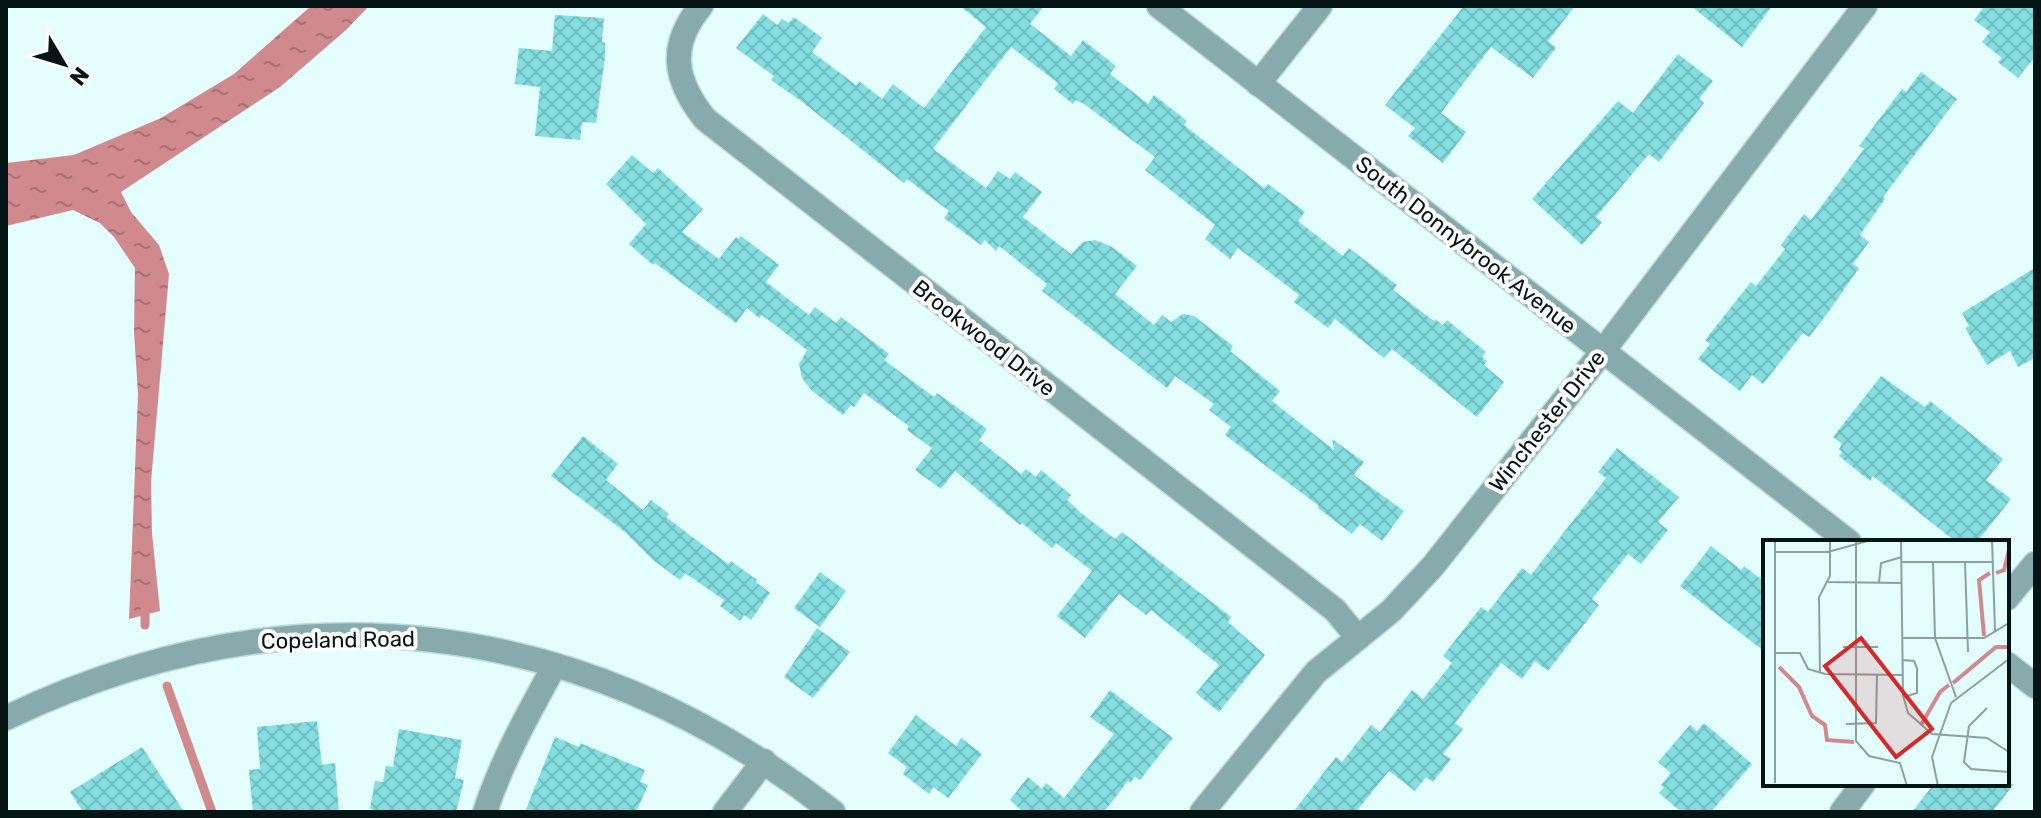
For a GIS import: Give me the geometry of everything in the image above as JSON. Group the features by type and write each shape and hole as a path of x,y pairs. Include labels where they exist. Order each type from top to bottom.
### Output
{"street":[{"name":"Brookwood Drive","path":"701,6 687,27 677,57 685,89 711,125 1335,610 1358,638"},
{"name":"South Donnybrook Avenue","path":"1159,6 1846,540"},
{"path":"1258,84 1320,6"},
{"name":"Winchester Drive","path":"1202,812 1316,672 1391,611 1433,566 1603,351 1865,6"},
{"path":"2009,596 2035,564"},
{"name":"Copeland Road","path":"6,718 80,684 176,655 248,641 392,636 484,647 555,665 631,691 764,761 833,812"},
{"path":"485,812 521,728 555,665"},
{"path":"2009,666 2035,686"},
{"path":"725,812 764,761"},
{"path":"1842,812 1862,786"}],"water":[{"path":"311,6 369,6 280,87 121,192 131,212 159,245 169,274 151,482 152,533 160,611 129,619 138,394 134,332 135,268 114,237 100,223 73,210 6,226 6,163 74,155 161,118 234,74"}],"building":[{"path":"960,6 1044,6 1030,24 1071,56 1083,40 1116,66 1110,74 1148,104 1154,95 1187,121 1184,125 1264,188 1268,184 1305,212 1298,221 1343,256 1349,248 1397,285 1393,290 1434,321 1443,325 1447,320 1486,352 1482,357 1487,361 1484,365 1504,382 1477,417 1392,349 1384,358 1335,319 1328,328 1294,302 1299,295 1238,248 1230,259 1205,239 1215,225 1145,170 1155,157 1084,104 1076,100 1073,104 1054,89 1058,83 1011,47 933,149 986,188 998,171 1010,179 1015,172 1042,192 1023,217 1071,254 1083,242 1095,240 1112,247 1137,266 1115,294 1154,325 1162,315 1171,322 1183,314 1194,316 1233,346 1230,351 1280,391 1272,401 1334,450 1332,439 1364,462 1354,475 1404,511 1382,541 1360,524 1352,534 1225,435 1231,427 1209,410 1214,404 1175,376 1167,388 1042,291 1047,284 999,246 996,251 985,240 981,245 944,218 949,211 907,179 904,183 771,80 774,76 736,48 763,14 777,25 782,19 789,23 794,17 822,38 812,52 856,85 859,81 882,99 893,84 924,108 986,27"},
{"path":"1464,6 1575,6 1548,41 1556,48 1533,78 1491,47 1441,113 1466,132 1443,163 1408,136 1415,128 1385,105"},
{"path":"1691,6 1772,6 1742,47"},
{"path":"1985,6 2035,6 2035,57 2018,78 1998,62 2002,58 1982,42 1990,32 1974,20"},
{"path":"555,15 604,18 602,42 605,43 605,57 596,123 582,122 580,140 535,136 540,87 515,84 519,48 552,51"},
{"path":"1678,54 1713,81 1699,99 1704,103 1659,162 1649,154 1596,217 1602,222 1582,245 1532,199 1618,101 1633,113"},
{"path":"1921,72 1957,99 1883,197 1885,199 1860,235 1869,242 1853,264 1859,268 1827,314 1809,337 1803,333 1763,384 1752,375 1740,391 1698,359 1710,344 1705,340 1751,282 1756,286 1785,249 1781,245 1804,214 1811,220 1864,149 1859,146 1902,89 1906,92"},
{"path":"632,155 653,173 658,168 703,209 682,232 719,259 736,237 741,236 779,265 766,282 809,315 815,307 836,323 841,317 889,354 884,360 934,397 937,393 987,429 979,440 1021,474 1026,469 1036,477 1041,470 1071,495 1067,500 1081,513 1115,539 1122,532 1231,617 1228,622 1265,655 1219,712 1196,693 1219,665 1151,610 1146,615 1119,594 1085,638 1057,616 1092,571 1056,543 1052,548 1022,523 1020,525 955,471 941,489 915,470 932,448 907,430 909,426 864,393 854,407 851,405 843,415 811,390 802,378 799,364 807,350 762,315 759,318 747,308 736,323 655,263 653,265 629,244 646,224 606,184"},
{"path":"2035,268 2035,358 2018,367 2010,351 1987,365 1965,328 1969,326 1962,313"},
{"path":"1881,376 1925,407 1930,401 2003,459 1986,480 2011,499 1979,540 1953,540 1873,476 1870,481 1839,456 1842,444 1833,437"},
{"path":"583,436 618,464 606,480 643,510 651,500 669,514 666,517 728,564 731,561 757,580 770,593 751,620 744,615 740,621 720,606 724,600 685,573 680,580 653,560 625,532 551,476"},
{"path":"1617,448 1679,497 1658,522 1668,530 1641,564 1628,554 1592,599 1599,605 1548,671 1535,661 1522,679 1501,663 1455,723 1463,729 1443,754 1451,759 1433,782 1426,777 1415,791 1389,771 1356,812 1293,812 1336,757 1342,762 1371,725 1380,732 1412,690 1423,699 1452,663 1443,656 1481,607 1488,612 1522,568 1531,575 1606,478 1598,472"},
{"path":"1711,546 1741,570 1744,566 1763,580 1763,650 1680,586"},
{"path":"820,572 846,591 820,627 794,608"},
{"path":"817,628 850,652 813,698 784,677"},
{"path":"1110,690 1173,738 1140,780 1135,777 1130,783 1128,781 1104,812 1023,812 1010,800 1028,777 1042,789 1046,783 1064,798 1114,734 1090,717"},
{"path":"916,715 956,746 961,738 982,754 948,798 933,787 929,794 903,774 907,767 888,753"},
{"path":"317,721 322,765 335,763 339,812 253,812 249,770 260,769 257,727"},
{"path":"1704,723 1752,764 1711,812 1681,812 1659,793 1664,787 1661,785 1671,773 1658,762 1690,725 1697,731"},
{"path":"399,729 462,740 455,778 464,780 456,812 370,809 375,781 383,782 386,766 393,767"},
{"path":"555,737 579,747 580,743 645,770 640,782 648,785 636,812 525,812"},
{"path":"142,747 184,812 83,812 70,792"},
{"path":"2014,784 1992,812 1912,812 1932,786"}],"waterway":[{"path":"145,605 145,625"},
{"path":"167,686 212,812"}]}
